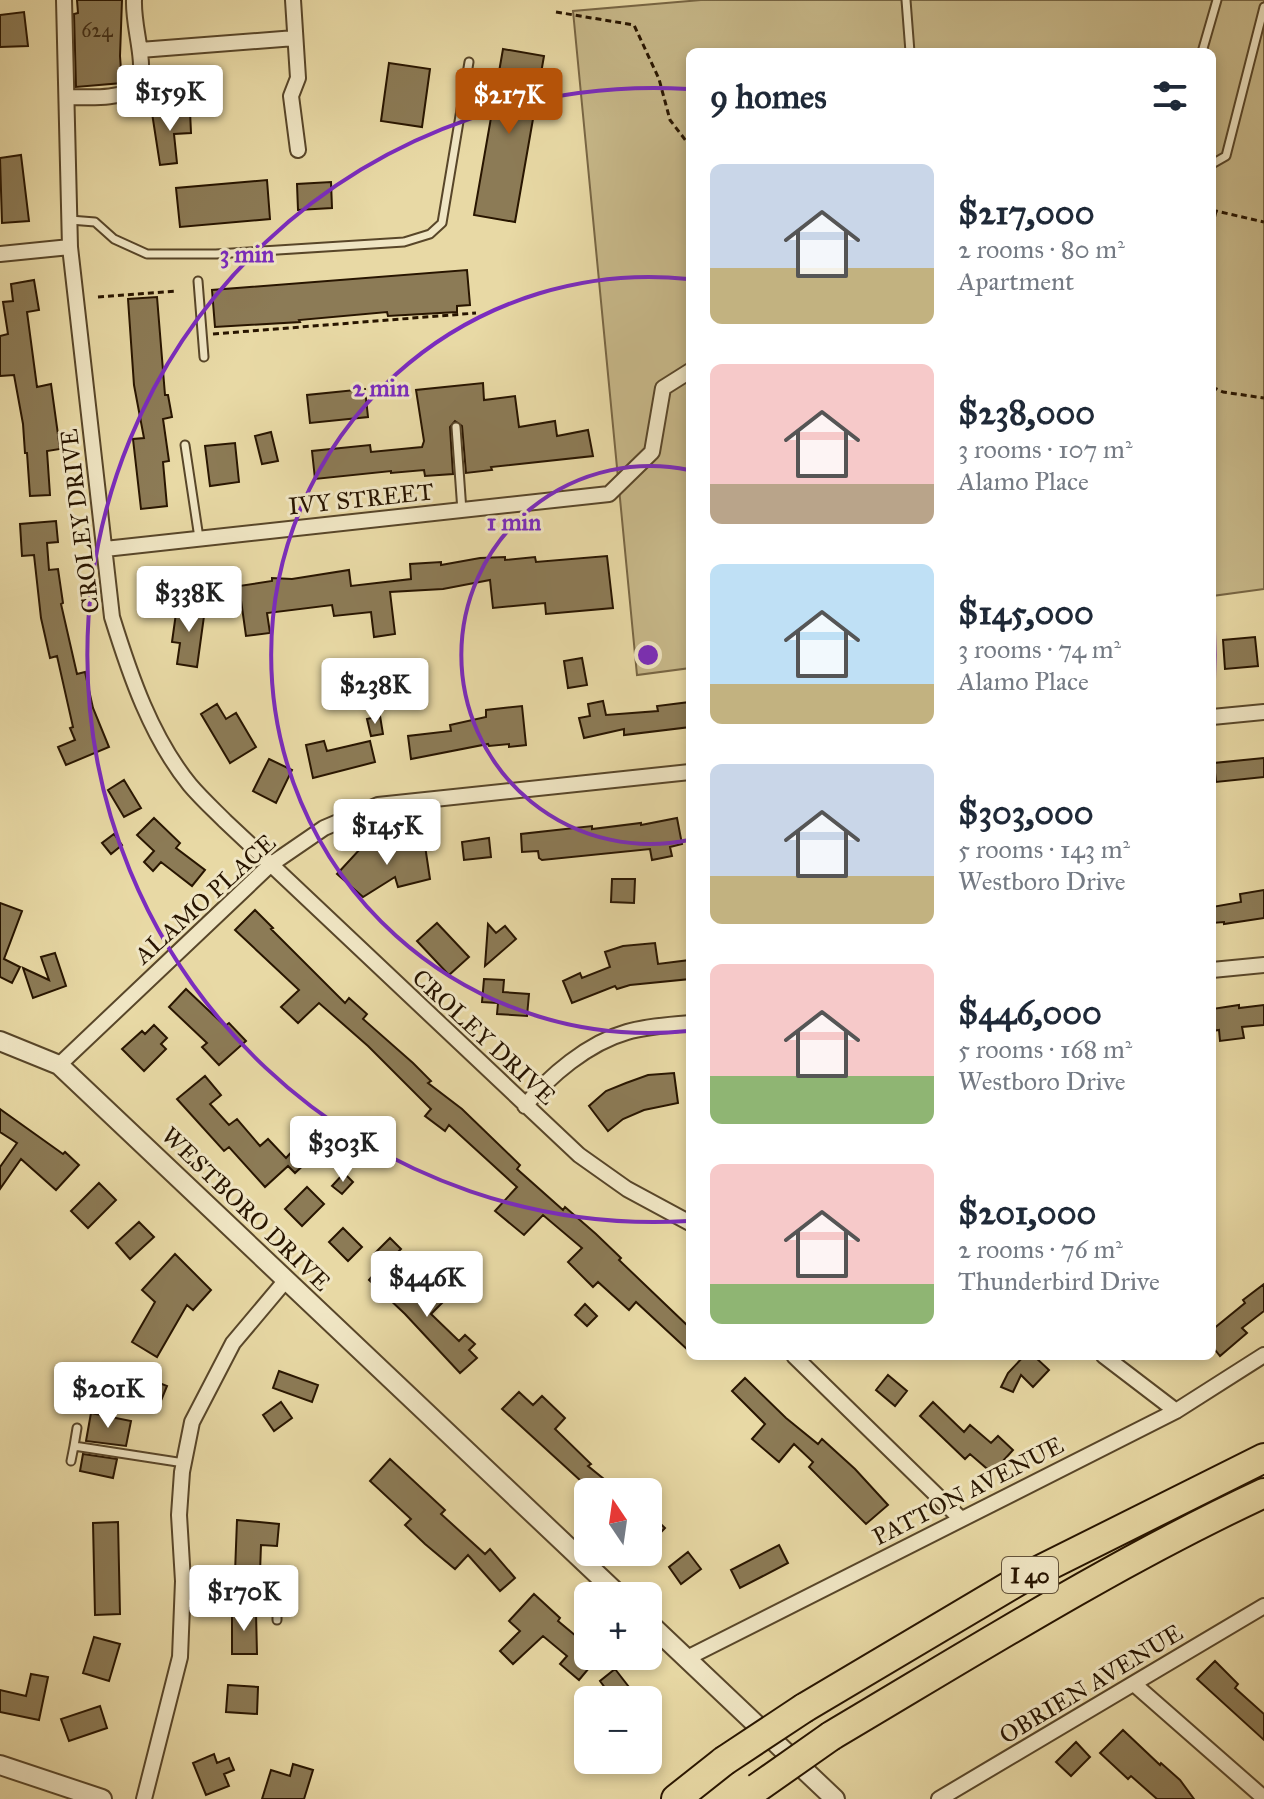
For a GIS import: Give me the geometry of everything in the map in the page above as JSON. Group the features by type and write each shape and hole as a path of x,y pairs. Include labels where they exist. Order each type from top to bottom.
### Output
{"highway":[{"name":"I 40","path":"676,1799 724,1761 804,1708 1018,1581 1264,1458"},
{"name":"I 40","path":"750,1794 831,1736 1030,1618 1264,1493"}],"street":[{"name":"CROLEY DRIVE","path":"64,0 70,247 112,617 129,670 159,739 190,784 270,865 525,1106 591,1164 627,1189 686,1221"},
{"path":"67,97 105,98 129,93 139,87 142,76 134,0"},
{"path":"293,0 298,78 291,96 298,150"},
{"path":"140,50 295,38"},
{"path":"0,254 70,247"},
{"name":"IVY STREET","path":"105,549 609,494 652,452 663,388 686,374"},
{"path":"1216,717 1264,712"},
{"name":"ALAMO PLACE","path":"59,1065 270,865 324,828 378,805 686,772"},
{"path":"1216,970 1264,965"},
{"path":"525,1106 543,1084 580,1056 625,1032 686,1024"},
{"name":"WESTBORO DRIVE","path":"0,1041 59,1065 605,1582"},
{"path":"144,1799 180,1657 179,1515 192,1422 233,1343 286,1280"},
{"name":"PATTON AVENUE","path":"687,1658 1176,1411 1264,1355"},
{"path":"798,1360 961,1519"},
{"path":"1109,1360 1176,1411"},
{"name":"OBRIEN AVENUE","path":"939,1799 1264,1606"},
{"path":"662,1635 835,1799"},
{"path":"1134,1684 1264,1798"},
{"path":"0,1765 102,1799"}],"lane":[{"path":"906,0 910,48"},
{"path":"1203,48 1217,0"},
{"path":"1216,162 1226,156 1264,7"},
{"path":"70,220 95,222 114,239 147,254 216,254 404,242 430,234 442,223 469,62"},
{"path":"198,281 204,357"},
{"path":"456,427 462,511"},
{"path":"185,445 199,538"},
{"path":"71,1461 77,1428"},
{"path":"74,1446 184,1463"},
{"path":"277,1620 278,1586"},
{"path":"182,1603 277,1607"}],"path":[{"path":"556,12 634,25 659,79 670,120 686,141"},
{"path":"1216,210 1264,222"},
{"path":"98,297 176,291"},
{"path":"213,334 476,313"},
{"path":"1216,389 1264,398"}],"shaded area":[{"path":"701,0 1264,0 1264,589 1216,595 1216,48 686,48 686,669 637,675 573,11"}],"building":[{"path":"77,0 122,0 122,83 76,87 74,14 78,13"},
{"path":"24,12 28,46 0,47 0,15"},
{"path":"503,49 544,56 515,222 474,215"},
{"path":"389,63 430,69 422,127 381,121"},
{"path":"190,111 191,133 174,134 177,163 160,165 152,113"},
{"path":"21,155 29,221 2,223 0,158"},
{"path":"267,180 270,219 180,227 176,188"},
{"path":"331,182 332,208 298,210 297,184"},
{"path":"467,270 470,305 457,306 457,312 388,316 387,312 300,322 215,327 212,290"},
{"path":"34,280 39,310 27,312 37,387 51,384 60,449 47,451 50,495 30,496 27,453 14,375 0,376 0,336 8,334 3,302 13,301 11,284"},
{"path":"157,297 165,395 168,395 172,417 163,419 169,461 163,462 167,506 141,509 133,439 144,438 134,385 128,299"},
{"path":"483,383 484,400 515,396 519,427 555,421 557,436 588,430 593,456 491,467 492,470 466,473 462,426 455,421 450,427 453,474 425,476 424,470 391,471 315,479 312,451 370,445 371,452 422,447 424,441 416,390"},
{"path":"365,389 368,417 310,423 307,395"},
{"path":"271,432 278,461 262,464 255,436"},
{"path":"235,443 239,482 210,486 205,446"},
{"path":"56,521 58,542 47,543 49,570 58,569 61,604 77,674 85,672 93,708 109,747 66,765 58,747 75,740 70,728 73,727 57,656 50,658 41,618 34,555 22,556 20,524"},
{"path":"607,556 613,608 546,614 545,603 493,608 490,580 443,589 390,592 395,634 374,637 371,612 334,616 332,605 267,613 270,633 246,636 239,586 272,581 272,578 292,579 349,570 351,586 411,579 410,564 441,562 441,565 480,558 505,557 505,560 535,557 536,562"},
{"path":"177,606 205,609 197,667 177,664 180,643 172,642"},
{"path":"1255,637 1258,666 1225,669 1223,640"},
{"path":"582,658 587,685 568,688 564,661"},
{"path":"603,701 606,715 658,711 657,706 686,702 686,727 624,735 624,729 584,738 579,718 590,716 588,704"},
{"path":"217,704 226,719 236,713 256,747 230,763 201,714"},
{"path":"522,706 526,745 509,747 509,744 488,744 411,759 408,736 451,731 450,725 486,717 486,710"},
{"path":"380,716 383,734 371,736 367,719"},
{"path":"324,741 327,751 370,741 375,762 313,778 306,745"},
{"path":"1264,758 1264,777 1216,782 1216,763"},
{"path":"269,759 292,770 276,803 253,791"},
{"path":"124,780 141,808 124,817 108,790"},
{"path":"154,818 180,843 176,848 205,870 192,886 161,862 153,871 144,862 154,851 137,835"},
{"path":"677,818 682,844 670,847 672,856 652,860 650,849 542,860 538,851 522,852 521,834 592,826 592,829 641,825"},
{"path":"114,834 122,845 111,854 102,843"},
{"path":"489,838 491,857 464,860 462,842"},
{"path":"424,839 430,879 398,887 395,877 363,897 337,874 360,849 368,845 372,850"},
{"path":"612,879 635,879 634,903 611,902"},
{"path":"1264,890 1264,918 1216,923 1216,906 1241,902 1240,894"},
{"path":"0,903 22,911 4,959 20,967 12,983 0,977"},
{"path":"255,910 345,1003 349,998 367,1014 363,1019 413,1063 431,1081 428,1083 462,1109 520,1165 517,1169 621,1258 619,1260 686,1324 686,1348 636,1302 629,1310 598,1282 593,1287 568,1262 582,1248 543,1215 524,1235 495,1211 517,1187 449,1125 445,1131 425,1116 431,1109 368,1046 319,1003 298,1023 281,1007 299,990 235,930"},
{"path":"437,923 469,957 449,975 417,941"},
{"path":"488,924 496,933 505,926 516,939 485,966"},
{"path":"655,943 658,964 686,960 686,979 617,989 615,986 572,1003 563,981 580,973 582,978 610,967 605,952 623,946"},
{"path":"55,953 66,986 33,998 23,968 49,980 41,957"},
{"path":"484,979 504,980 503,992 529,994 527,1016 497,1014 498,1003 482,1002"},
{"path":"186,989 225,1026 229,1023 246,1041 219,1065 202,1047 207,1043 169,1007"},
{"path":"1264,1005 1264,1025 1242,1027 1244,1038 1220,1041 1219,1030 1216,1030 1216,1008"},
{"path":"154,1025 167,1038 161,1044 166,1049 144,1071 122,1049"},
{"path":"674,1073 678,1103 644,1110 623,1119 608,1131 589,1106 606,1091 626,1083 648,1075"},
{"path":"205,1076 221,1095 210,1104 229,1125 237,1119 260,1146 268,1139 286,1158 297,1146 310,1159 295,1173 288,1166 265,1187 229,1147 224,1151 177,1099"},
{"path":"0,1109 63,1154 65,1152 79,1165 56,1190 21,1159 0,1189 0,1167 17,1143 0,1132"},
{"path":"344,1173 353,1182 342,1194 332,1186"},
{"path":"99,1183 116,1200 88,1228 71,1211"},
{"path":"307,1187 324,1204 302,1226 285,1209"},
{"path":"139,1222 154,1237 130,1259 116,1243"},
{"path":"343,1228 362,1247 348,1261 329,1242"},
{"path":"390,1238 401,1249 386,1264 375,1253"},
{"path":"175,1254 211,1290 193,1310 187,1305 157,1357 132,1342 155,1302 142,1290"},
{"path":"380,1267 417,1301 433,1286 446,1299 431,1314 459,1341 465,1335 475,1344 469,1350 477,1358 460,1373 369,1280"},
{"path":"1264,1284 1264,1311 1242,1328 1247,1333 1220,1356 1216,1351 1216,1327 1245,1303 1243,1300"},
{"path":"585,1304 597,1316 587,1326 575,1315"},
{"path":"1020,1360 1038,1360 1049,1370 1033,1387 1021,1375 1013,1392 1001,1387 1008,1373"},
{"path":"127,1370 167,1386 158,1408 118,1392"},
{"path":"279,1371 318,1385 312,1402 273,1388"},
{"path":"888,1375 907,1391 895,1406 876,1390"},
{"path":"745,1378 818,1444 822,1439 888,1505 866,1524 809,1467 813,1462 794,1444 779,1462 752,1439 765,1424 732,1391"},
{"path":"519,1392 533,1405 542,1396 565,1418 555,1429 603,1478 578,1478 502,1409"},
{"path":"281,1402 292,1418 274,1431 263,1415"},
{"path":"933,1402 964,1432 970,1425 991,1443 998,1436 1013,1450 992,1473 970,1454 965,1459 920,1416"},
{"path":"91,1413 131,1421 126,1446 86,1441"},
{"path":"83,1454 117,1459 113,1478 80,1471"},
{"path":"390,1459 445,1510 441,1514 485,1554 490,1549 515,1578 500,1591 468,1555 455,1569 405,1525 411,1519 370,1481"},
{"path":"237,1520 279,1524 277,1546 261,1545 259,1600 234,1599"},
{"path":"118,1522 120,1614 95,1615 93,1523"},
{"path":"779,1545 788,1563 740,1588 731,1570"},
{"path":"688,1552 701,1569 681,1584 669,1567"},
{"path":"534,1594 574,1634 574,1670 587,1670 579,1680 560,1664 567,1656 543,1636 513,1664 500,1651 520,1631 509,1621"},
{"path":"234,1612 256,1613 257,1654 232,1654"},
{"path":"94,1637 120,1644 109,1681 83,1673"},
{"path":"1215,1661 1238,1684 1235,1688 1264,1714 1264,1740 1197,1679"},
{"path":"616,1670 628,1686 604,1686 600,1681"},
{"path":"31,1674 48,1677 39,1720 0,1712 0,1690 26,1696"},
{"path":"228,1685 258,1687 257,1714 226,1712"},
{"path":"100,1706 107,1728 69,1741 61,1719"},
{"path":"1123,1730 1180,1780 1194,1799 1157,1799 1131,1776 1128,1779 1100,1753"},
{"path":"1076,1742 1090,1757 1071,1776 1056,1762"},
{"path":"214,1754 217,1763 229,1758 234,1770 224,1774 229,1786 206,1795 193,1763"},
{"path":"293,1764 313,1770 304,1799 262,1799 271,1770 290,1776"}]}
